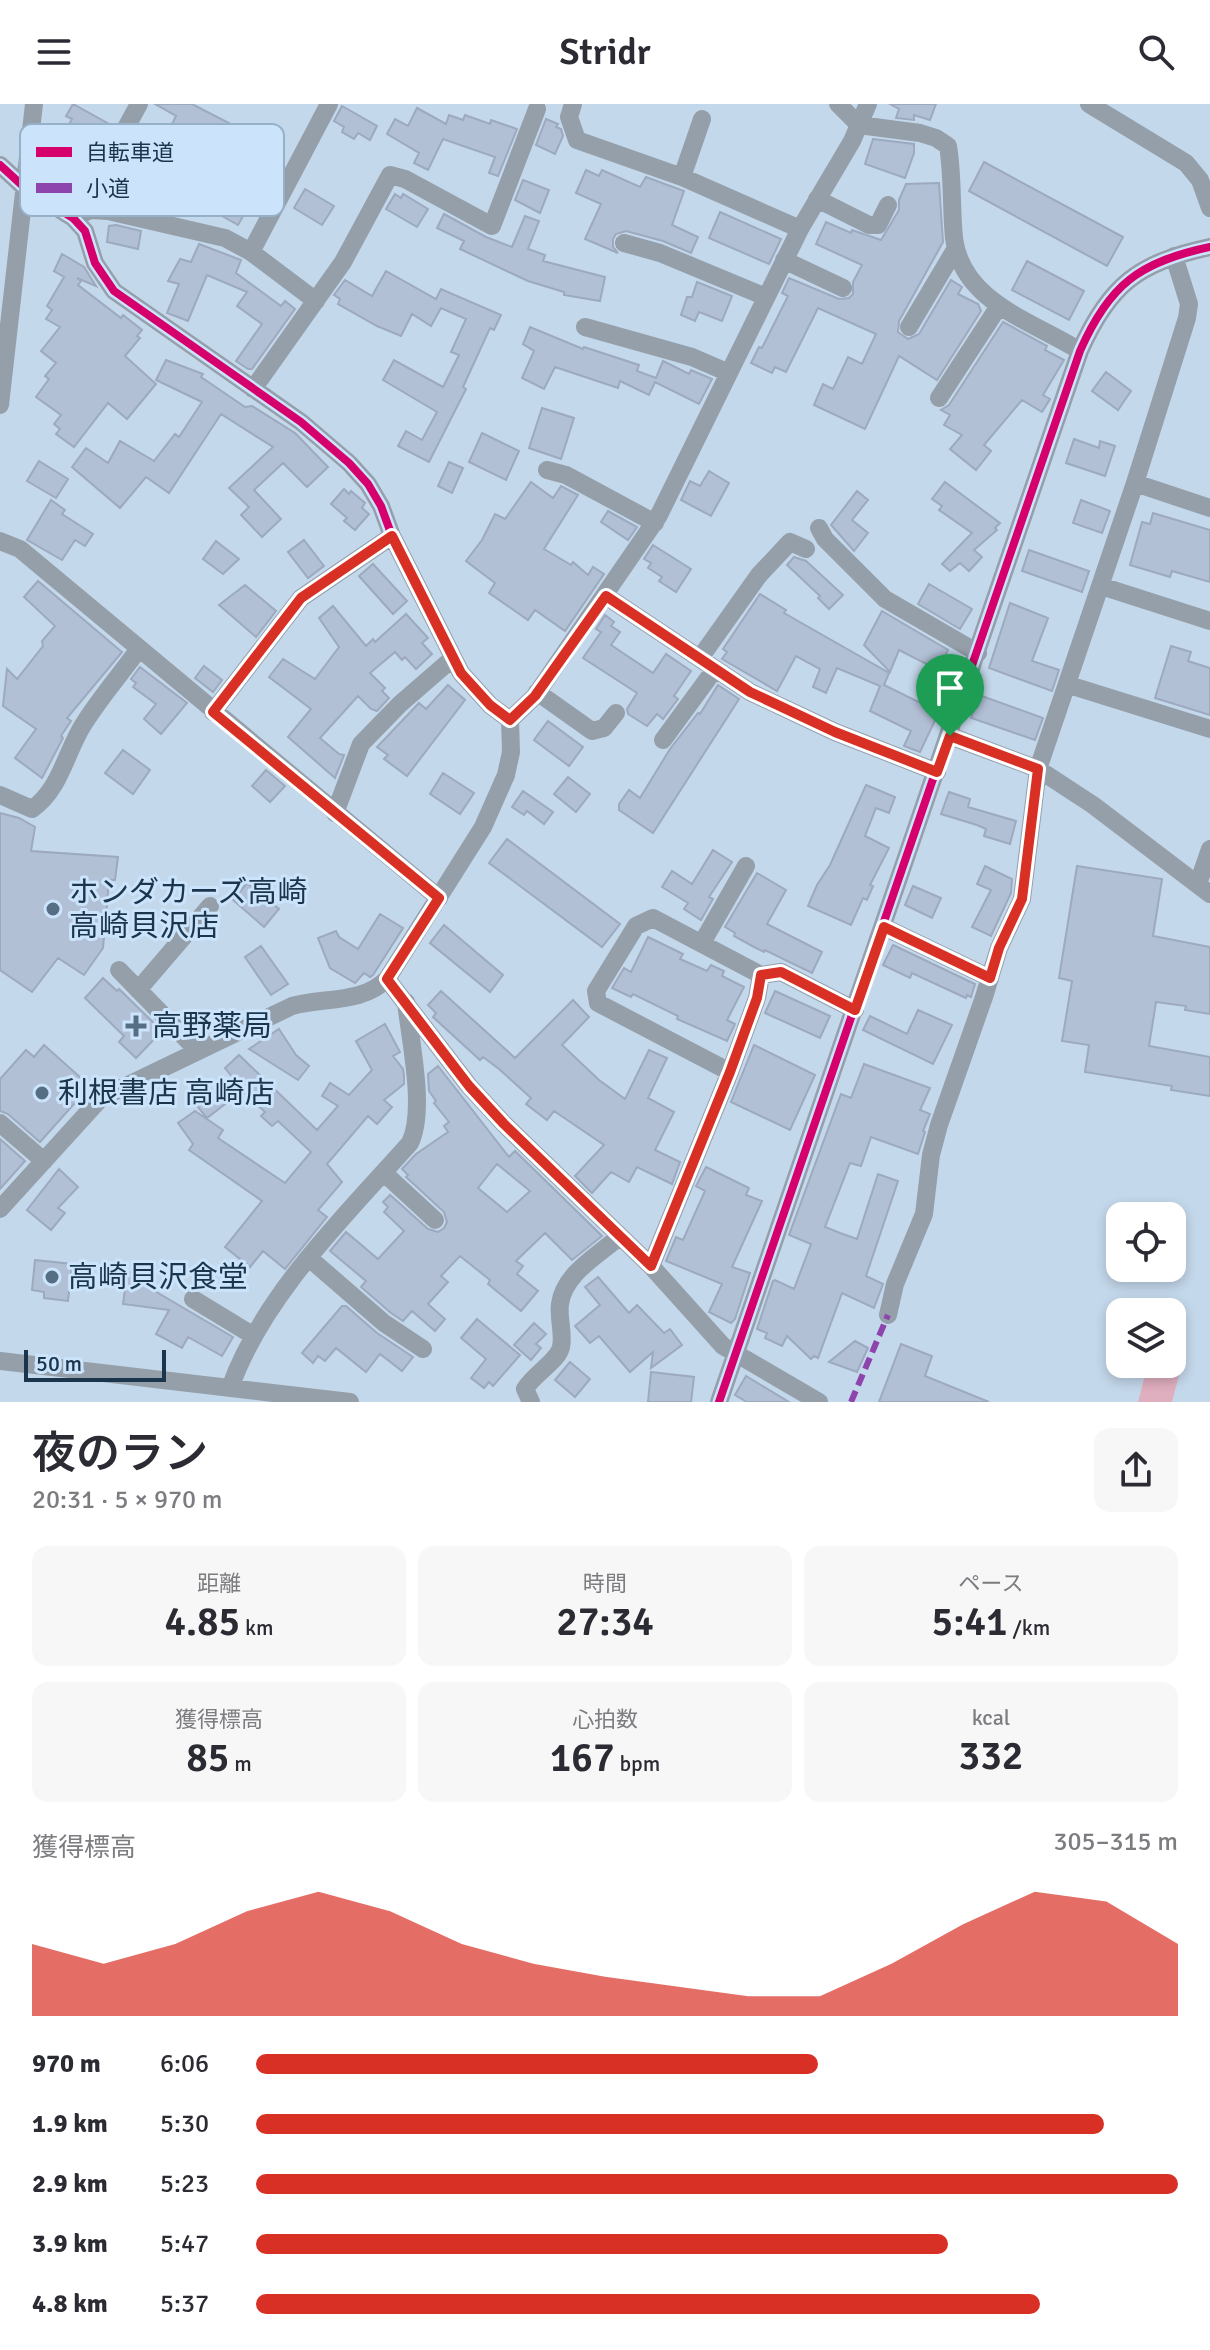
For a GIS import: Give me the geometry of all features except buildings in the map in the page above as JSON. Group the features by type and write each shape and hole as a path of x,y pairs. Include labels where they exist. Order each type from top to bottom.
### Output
{"street":[{"path":"32,124 34,104"},
{"path":"128,124 139,104"},
{"path":"284,189 329,104"},
{"path":"838,104 859,125 920,133 948,146 956,248 959,262 971,281 987,299 1080,351"},
{"path":"0,1209 101,1098 292,1006 363,994 376,990 387,979 478,838 496,798 511,752 510,720 537,692 655,523 784,260 868,104"},
{"path":"1089,104 1186,163 1200,180 1209,205"},
{"path":"253,389 343,262 390,175 405,179 492,226 532,107 571,110 577,140 682,177 800,229"},
{"path":"682,177 702,119"},
{"path":"0,165 20,183"},
{"path":"817,199 869,225 878,225 888,205"},
{"path":"0,405 21,216"},
{"path":"70,216 85,231 95,263 114,291 301,422 349,463 368,484 461,673 490,705 510,720"},
{"path":"73,218 77,216"},
{"path":"130,216 225,238 251,252 316,301"},
{"path":"251,252 270,216"},
{"path":"624,243 660,253 766,297"},
{"path":"719,1402 1080,351 1094,319 1109,298 1128,280 1174,256 1210,247"},
{"path":"909,327 956,248"},
{"path":"888,1315 895,1284 924,1214 931,1155 939,1125 999,948 1022,899 1038,769 1069,685 1187,318 1189,304 1174,256"},
{"path":"784,260 843,288"},
{"path":"939,398 999,306"},
{"path":"585,327 692,357 729,373"},
{"path":"547,470 566,475 655,523"},
{"path":"1135,483 1210,508"},
{"path":"819,528 825,539 885,599 978,653"},
{"path":"213,712 301,598 392,536"},
{"path":"0,541 20,549 439,898"},
{"path":"663,740 759,575 790,542 806,549"},
{"path":"1101,586 1210,621"},
{"path":"606,596 750,692 792,713 937,772"},
{"path":"0,795 32,809 39,804 57,779 82,726 138,650"},
{"path":"335,813 361,744 400,704 453,658"},
{"path":"1069,685 1210,729"},
{"path":"537,692 592,731 604,728 616,713"},
{"path":"950,736 1038,769 1093,805 1204,889 1210,849"},
{"path":"702,943 746,866"},
{"path":"138,990 210,906"},
{"path":"730,1072 598,1003 596,991 636,926 653,918 761,975 781,972 855,1010"},
{"path":"884,927 990,978"},
{"path":"119,970 198,1051"},
{"path":"651,1266 730,1072 757,998 761,975"},
{"path":"387,979 469,1086 504,1124 651,1266 723,1346 819,1402"},
{"path":"230,1388 254,1336 309,1258 410,1143 416,1130 418,1110 406,1002"},
{"path":"0,1123 44,1161"},
{"path":"384,1173 435,1220"},
{"path":"531,1402 525,1389 538,1371 557,1356 561,1346 561,1296 574,1274 620,1236"},
{"path":"309,1258 384,1323 423,1349"},
{"path":"193,1299 254,1336"},
{"path":"0,1361 350,1402"}],"shaded area":[{"path":"1144,1378 1178,1378 1172,1402 1138,1402"}],"marked path":[{"path":"851,1402 888,1315"}],"cycle path":[{"path":"0,165 20,183"},
{"path":"70,216 85,231 95,263 114,291 301,422 349,463 368,484 461,673 490,705 510,720"},
{"path":"719,1402 1080,351 1103,309 1129,280 1164,260 1210,247"}],"place":[{"name":"ホンダカーズ高崎 高崎貝沢店","path":"53,909"},
{"name":"高野薬局","path":"136,1026"},
{"name":"利根書店 高崎店","path":"42,1093"},
{"name":"高崎貝沢食堂","path":"52,1277"}],"route":[{"path":"392,536 461,673 490,705 510,720 535,696 606,596 750,692 835,732 937,772 950,736 1038,769 1022,899 999,948 990,978 884,927 855,1010 781,972 761,975 757,998 730,1072 651,1266 504,1124 469,1086 387,979 439,898 213,712 301,598 392,536"}]}
